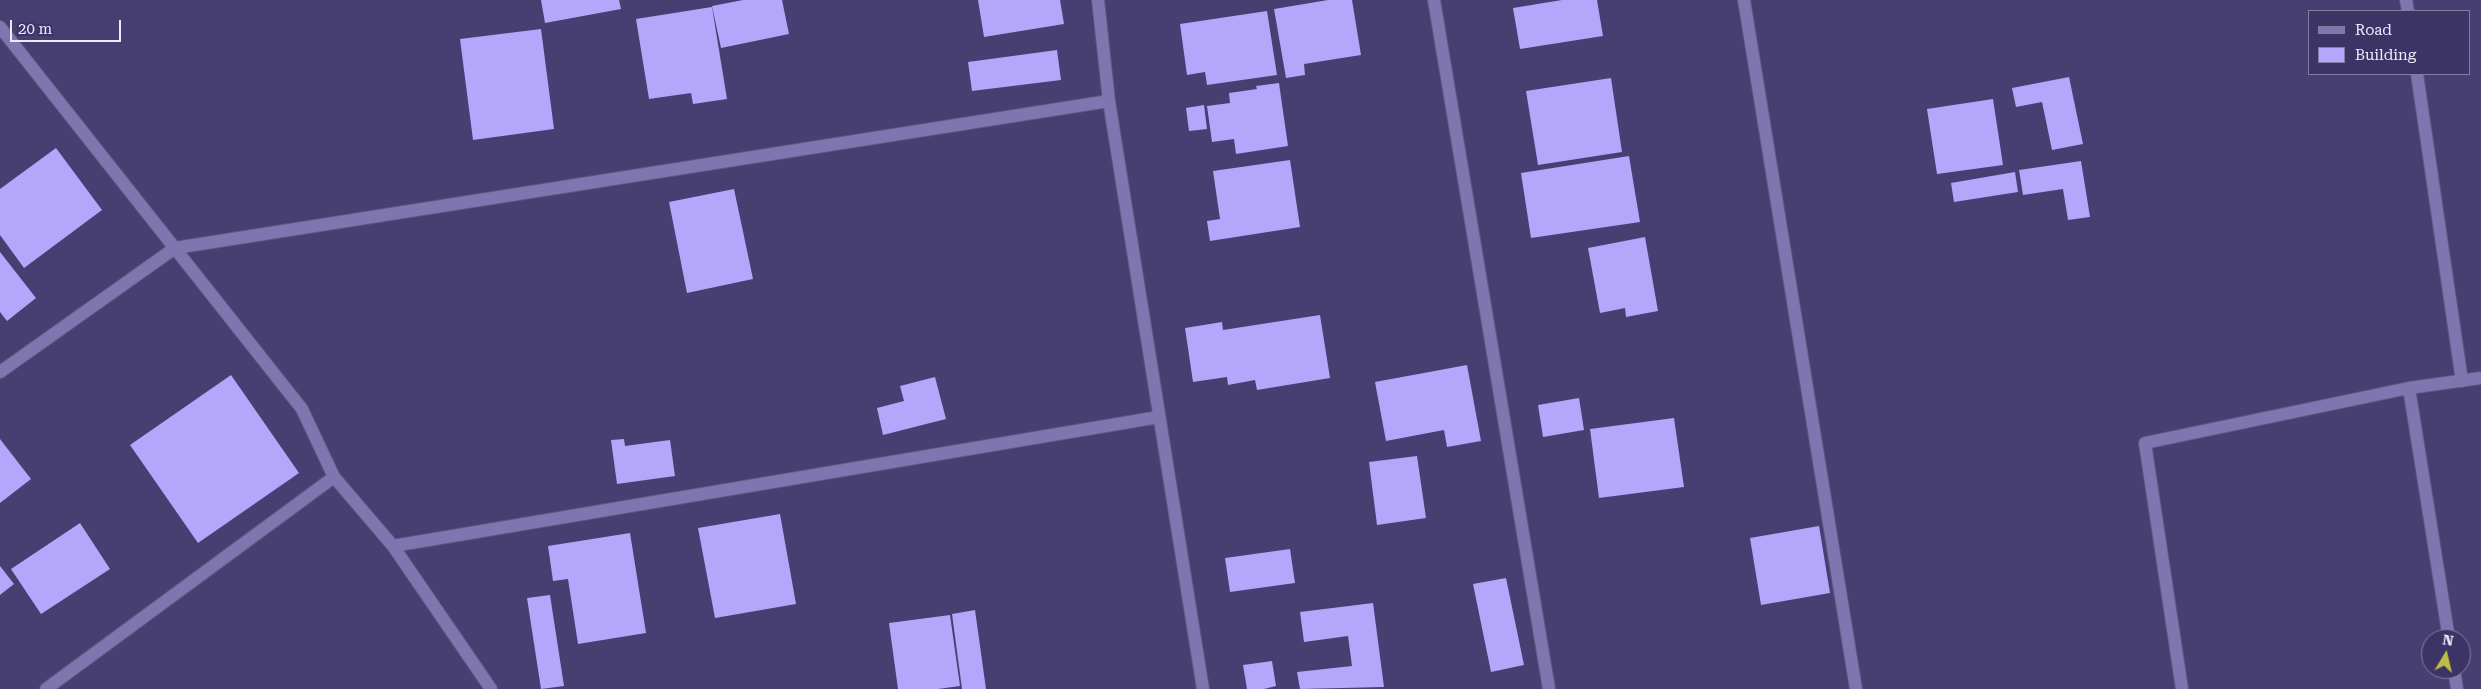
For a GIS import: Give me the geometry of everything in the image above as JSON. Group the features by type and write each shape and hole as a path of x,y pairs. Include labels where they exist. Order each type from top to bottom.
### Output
{"street":[{"path":"1098,0 1109,101 1203,689"},
{"path":"1434,0 1549,689"},
{"path":"1744,0 1856,689"},
{"path":"0,27 302,409 334,477 392,546 491,689"},
{"path":"2417,75 2462,381"},
{"path":"0,372 174,248 1109,101"},
{"path":"2182,689 2145,443 2409,388 2481,378"},
{"path":"2409,388 2447,629"},
{"path":"392,546 1159,417"},
{"path":"46,689 334,477"}],"building":[{"path":"541,0 619,0 621,9 545,23"},
{"path":"743,0 782,0 789,34 721,48 712,6"},
{"path":"978,0 1060,0 1064,24 984,37"},
{"path":"1328,0 1352,0 1361,55 1304,64 1305,75 1286,78 1274,9"},
{"path":"1562,0 1597,0 1603,36 1520,49 1513,8"},
{"path":"712,7 727,99 693,104 691,93 649,99 636,19"},
{"path":"1267,11 1277,75 1207,85 1205,72 1187,75 1180,24"},
{"path":"541,29 554,129 473,140 460,39"},
{"path":"1057,50 1061,80 972,91 968,62"},
{"path":"2069,77 2083,144 2052,150 2042,102 2016,107 2012,88"},
{"path":"1611,78 1622,152 1538,165 1526,91"},
{"path":"1279,83 1288,146 1236,154 1234,139 1212,142 1207,106 1230,103 1229,93 1257,89 1256,86"},
{"path":"1993,99 2003,165 1937,174 1927,109"},
{"path":"1204,105 1207,129 1189,131 1186,108"},
{"path":"56,148 102,210 24,268 0,235 0,189"},
{"path":"1629,156 1640,222 1531,238 1521,173"},
{"path":"1290,160 1300,227 1210,241 1207,221 1220,219 1213,171"},
{"path":"2081,161 2090,217 2068,220 2063,189 2023,195 2019,170"},
{"path":"2015,172 2018,192 1954,202 1951,183"},
{"path":"734,189 753,279 687,293 669,202"},
{"path":"1645,237 1658,311 1626,317 1625,308 1600,313 1588,248"},
{"path":"0,252 36,298 7,321 0,312"},
{"path":"1320,315 1330,378 1257,390 1255,380 1228,385 1227,377 1193,382 1185,328 1222,322 1223,330"},
{"path":"1467,365 1481,441 1447,447 1444,430 1386,441 1375,382"},
{"path":"231,375 299,473 198,543 130,445"},
{"path":"935,377 946,419 883,435 877,408 904,401 900,386"},
{"path":"1579,398 1584,430 1543,437 1538,405"},
{"path":"1674,418 1684,487 1599,498 1590,429"},
{"path":"0,439 31,479 0,503"},
{"path":"624,439 625,446 670,440 675,476 617,484 611,440"},
{"path":"1417,456 1426,518 1377,525 1369,462"},
{"path":"780,514 796,604 715,618 698,528"},
{"path":"80,523 110,569 41,614 11,569"},
{"path":"1819,526 1830,593 1761,605 1750,538"},
{"path":"630,533 646,633 578,644 568,579 553,581 548,546"},
{"path":"1290,549 1295,583 1230,592 1225,558"},
{"path":"0,566 14,584 0,595"},
{"path":"1506,578 1524,665 1491,672 1473,584"},
{"path":"550,595 564,686 541,689 527,598"},
{"path":"1373,603 1384,687 1300,689 1297,672 1352,666 1348,636 1304,642 1300,612"},
{"path":"975,610 986,689 962,689 952,614"},
{"path":"950,615 960,686 938,689 898,689 889,623"},
{"path":"1272,661 1276,686 1264,689 1247,689 1243,665"}]}
